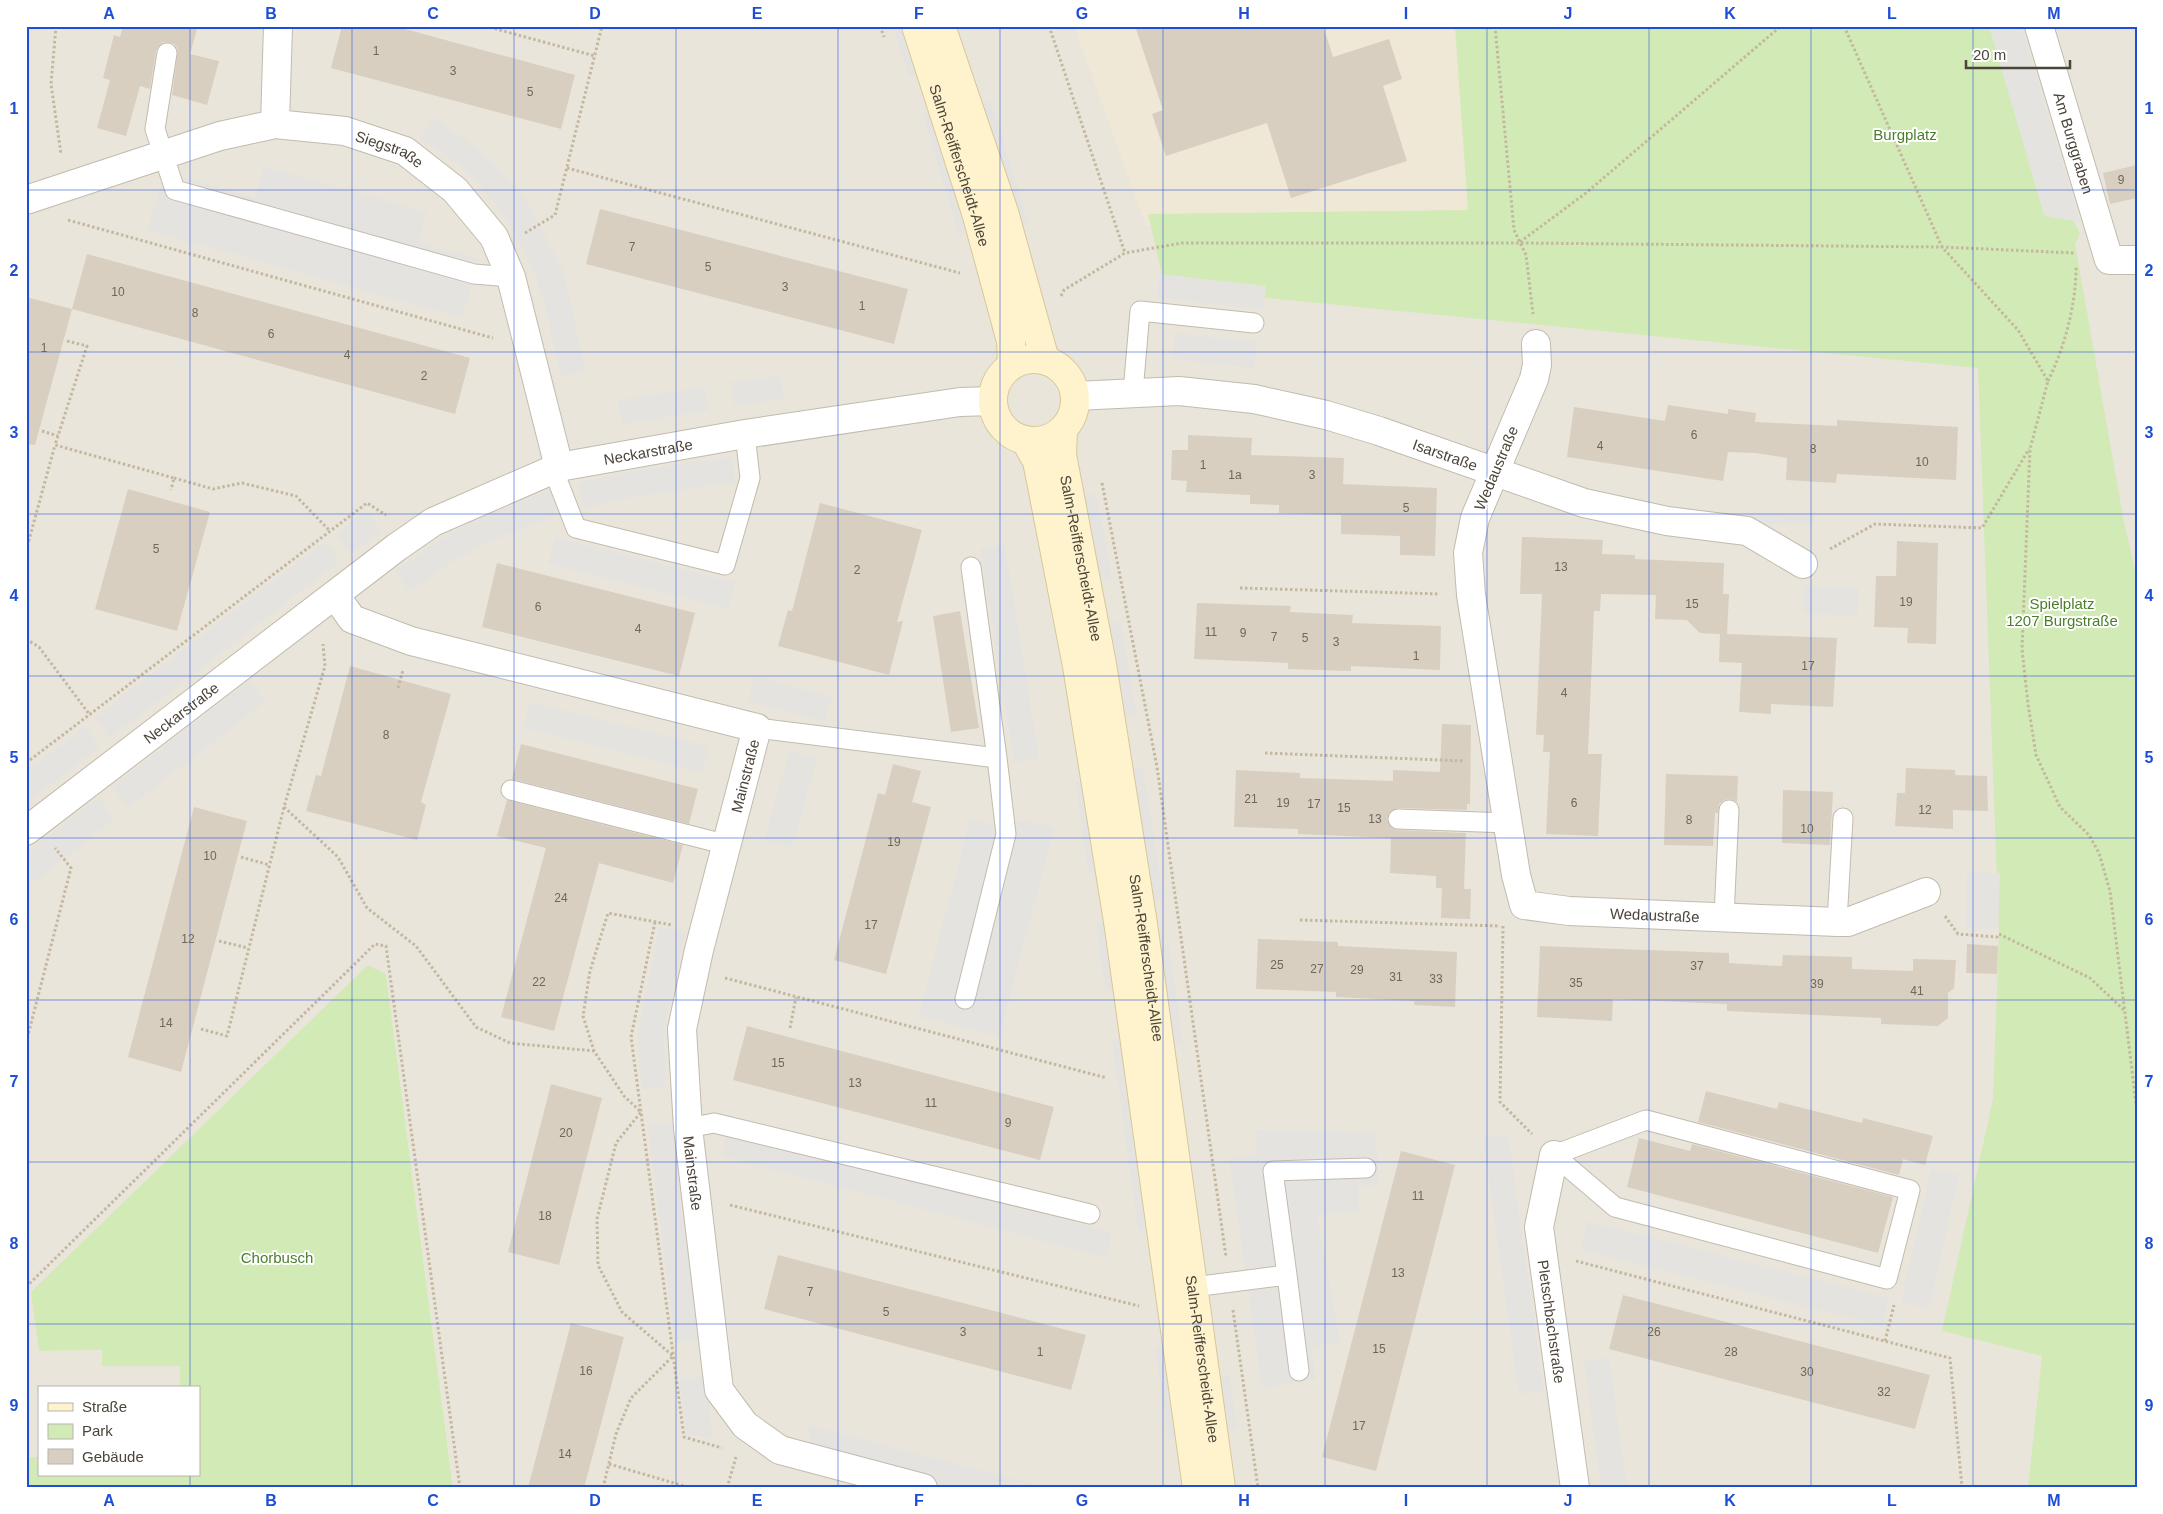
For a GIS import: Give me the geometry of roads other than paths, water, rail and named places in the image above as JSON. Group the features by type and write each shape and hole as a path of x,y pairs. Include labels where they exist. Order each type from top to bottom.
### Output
{"street":[{"path":"275,124 278,26"},
{"name":"Salm-Reifferscheidt-Allee","path":"916,26 977,216 1011,341 1012,365"},
{"name":"Salm-Reifferscheidt-Allee","path":"941,26 1004,212 1045,360"},
{"name":"Am Burggraben","path":"2039,26 2109,260 2137,260"},
{"name":"Siegstraße","path":"26,200 220,136 275,124 345,131 405,151 455,190 494,237 511,277 530,349 556,468"},
{"name":"Wedaustraße","path":"1536,344 1537,365 1534,379 1475,518 1468,553 1471,595 1516,875 1524,905 1569,911 1848,922 1926,892"},
{"path":"1034,358 1045,360 1057,364 1073,384 1076,396 1075,408 1071,420 1063,430 1051,438 1038,441 1025,440 1012,435 1002,426 995,414 993,401 995,387 1001,374 1012,365 1034,358"},
{"name":"Isarstraße","path":"1076,396 1179,391 1244,398 1326,415 1379,431 1584,503 1667,521 1747,531 1803,564"},
{"name":"Neckarstraße","path":"31,827 335,594 433,522 556,468 745,434 960,402 993,401"},
{"name":"Salm-Reifferscheidt-Allee","path":"1063,430 1062,456 1102,664 1143,924 1221,1488"},
{"name":"Salm-Reifferscheidt-Allee","path":"1025,440 1037,461 1078,676 1119,928 1197,1488"},
{"path":"335,594 352,619 411,641 757,728"},
{"name":"Mainstraße","path":"757,728 695,970 682,1029 688,1128 719,1390 744,1425 780,1450 923,1488"},
{"name":"Pletschbachstraße","path":"1554,1156 1538,1227 1575,1488"}],"lane":[{"path":"167,53 155,129 175,190 474,274 511,277"},
{"path":"1133,392 1140,311 1254,323"},
{"path":"556,468 576,528 725,565 750,478 745,434"},
{"path":"965,999 1006,834 971,567"},
{"path":"757,728 997,758"},
{"path":"511,790 728,845"},
{"path":"1724,917 1729,810"},
{"path":"1837,922 1843,818"},
{"path":"1398,819 1508,823"},
{"path":"1646,1120 1910,1190 1887,1278 1615,1207 1554,1156 1646,1120"},
{"path":"688,1128 714,1123 1090,1214"},
{"path":"1299,1372 1273,1171 1366,1168"},
{"path":"1194,1287 1287,1276"}],"park label":[{"name":"Burgplatz","path":"1905,134"},
{"name":"Spielplatz 1207 Burgstraße","path":"2062,612"},
{"name":"Chorbusch","path":"277,1257"}]}
